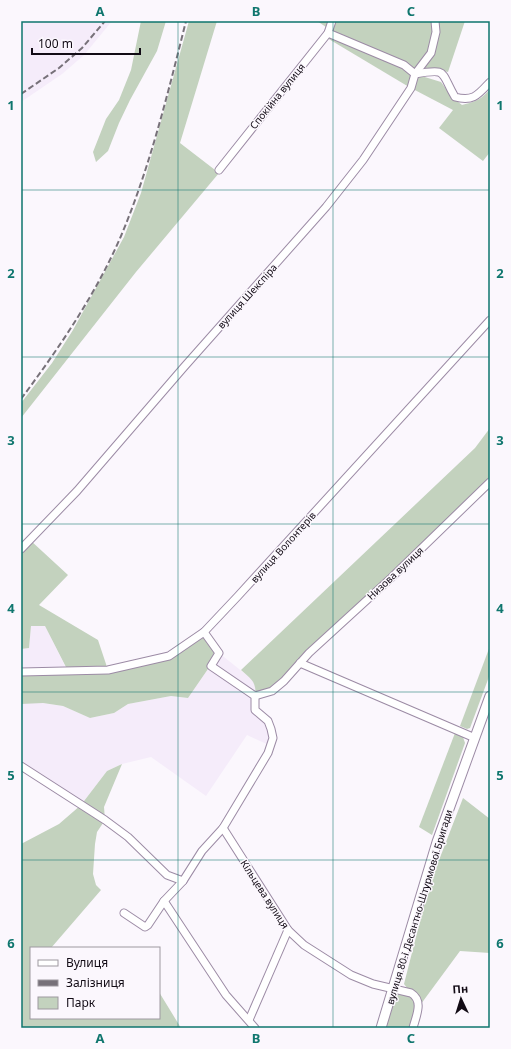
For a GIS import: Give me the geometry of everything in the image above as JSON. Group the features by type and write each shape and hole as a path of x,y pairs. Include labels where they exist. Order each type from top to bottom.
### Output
{"street":[{"name":"Спокійна вулиця","path":"219,170 328,33 332,21"},
{"name":"вулиця Шекспіра","path":"21,549 77,491 184,367 326,207 363,160 399,108 411,88 416,74 431,53 436,32 435,21"},
{"path":"328,33 404,65 416,74 434,71 442,72 448,79 455,97 465,100 477,95 490,82"},
{"name":"вулиця Волонтерів","path":"21,672 101,670 136,664 169,656 204,632 490,320"},
{"name":"Низова вулиця","path":"255,696 272,691 300,662 490,482"},
{"path":"124,913 146,927 152,921 164,901 183,881 202,851 223,828 271,746 271,729 268,721 255,710 255,696 211,666 219,653 204,632"},
{"path":"300,662 475,738"},
{"name":"вулиця 80-ї Десантно-Штурмової Бригади","path":"381,1028 437,842 490,696"},
{"path":"21,766 105,820 128,837 167,875 183,881"},
{"name":"Кільцева вулиця","path":"223,828 288,930 304,945 351,975 373,984 411,993 419,1000 413,1028"},
{"path":"164,901 226,995 255,1028"},
{"path":"249,1020 288,930"}],"shaded area":[{"path":"21,21 112,21 84,55 62,74 21,102"},
{"path":"31,625 45,626 68,672 21,672 21,649 29,648"},
{"path":"219,653 254,681 256,687 254,705 268,721 271,746 247,735 206,796 151,757 122,764 107,771 81,805 21,765 21,703 43,703 63,706 90,718 114,713 128,704 171,696 188,698"}],"green space":[{"path":"141,21 166,21 157,51 130,100 108,151 96,162 93,152 106,119 119,100 131,70"},
{"path":"189,21 217,21 180,143 219,173 136,272 21,418 21,403 52,363 73,330 124,237 141,193"},
{"path":"317,21 465,21 448,72 434,69 416,70 332,31"},
{"path":"329,35 403,67 413,75 409,87 327,38"},
{"path":"415,74 441,82 452,97 462,105 478,100 490,89 490,152 483,161 439,128 453,110 411,88"},
{"path":"490,428 490,482 284,681 255,696 254,684 241,670 475,448"},
{"path":"30,540 68,575 39,605 98,640 108,670 169,656 204,632 219,653 188,698 171,696 128,704 114,713 90,718 63,706 43,703 21,704 21,672 68,671 45,626 31,626 29,648 21,649 21,549"},
{"path":"490,646 490,674 470,728 467,729 460,726"},
{"path":"455,733 463,737 465,743 432,835 419,827"},
{"path":"122,764 104,807 105,820 97,832 95,844 93,874 96,885 101,890 52,947 30,947 30,1019 160,1019 160,994 181,1028 21,1028 21,844 59,824 81,805 107,771"},
{"path":"463,798 490,819 490,953 460,951 418,1008 413,1028 381,1028 393,989 411,993 404,984 429,886"}],"railway":[{"path":"21,94 59,68 82,48 105,21"},
{"path":"21,399 76,320 100,279 121,236 150,157 186,21"}]}
